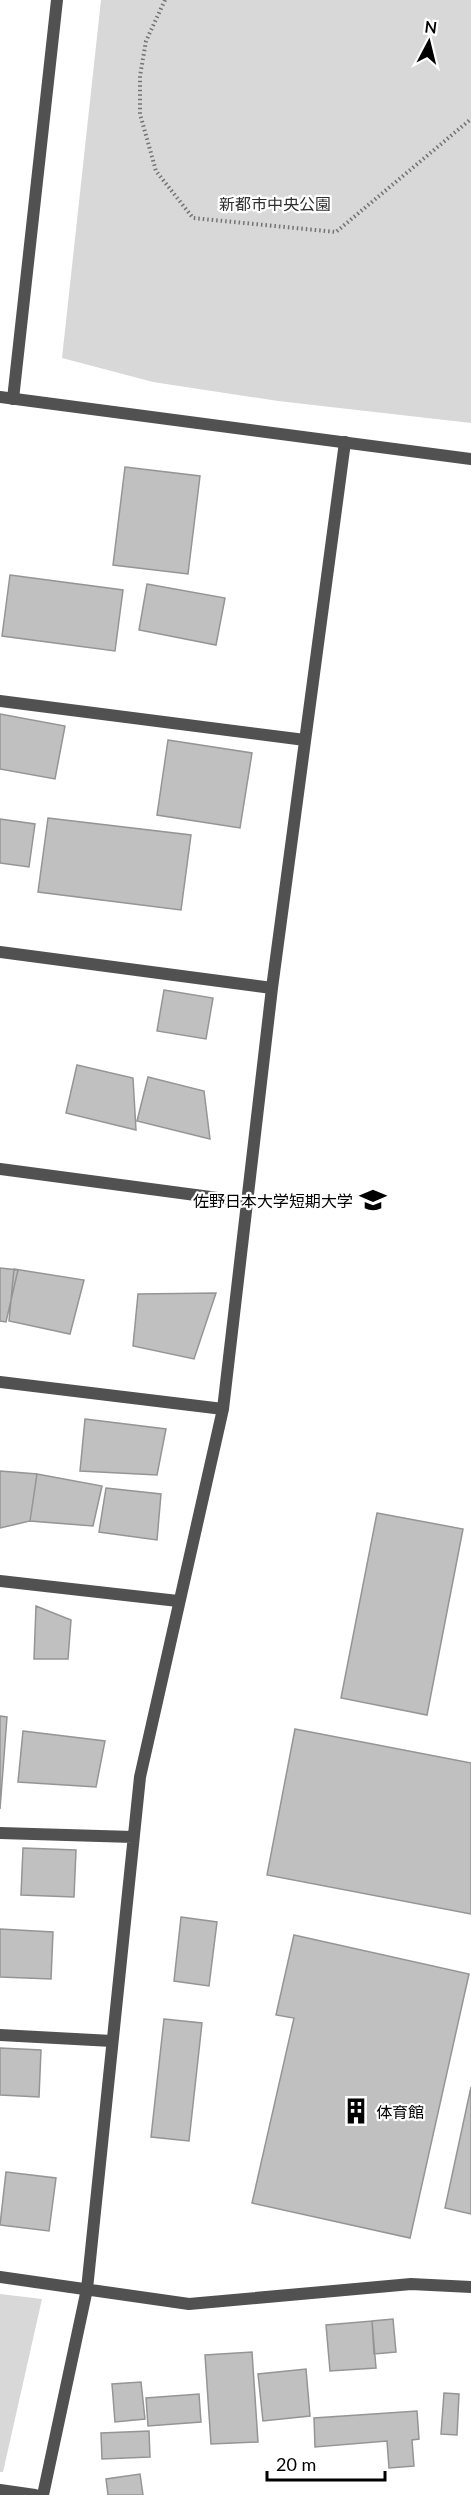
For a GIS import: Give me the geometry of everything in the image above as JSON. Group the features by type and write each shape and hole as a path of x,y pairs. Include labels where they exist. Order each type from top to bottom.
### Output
{"street":[{"path":"14,399 57,0"},
{"path":"0,397 471,459"},
{"path":"43,2495 87,2289 140,1777 223,1409 272,988 345,442"},
{"path":"0,701 305,741"},
{"path":"0,952 272,988"},
{"path":"0,1169 248,1202"},
{"path":"0,1382 223,1409"},
{"path":"0,1581 178,1601"},
{"path":"0,1833 133,1837"},
{"path":"0,2035 112,2041"},
{"path":"0,2277 189,2304 411,2284 471,2286"},
{"path":"0,2490 35,2495"}],"path":[{"path":"165,0 146,41 140,76 140,114 156,171 193,218 336,232 471,119"}],"green space":[{"name":"新都市中央公園","path":"101,0 471,0 471,423 278,401 153,382 62,358"},
{"path":"0,2294 42,2299 3,2472 0,2472"}],"building":[{"path":"125,467 200,476 188,574 113,565"},
{"path":"10,575 123,590 115,651 2,636"},
{"path":"147,584 225,598 216,645 139,630"},
{"path":"0,714 65,726 55,779 0,769"},
{"path":"168,740 252,753 240,828 157,815"},
{"path":"48,818 191,835 181,910 38,892"},
{"path":"0,819 35,824 29,867 0,863"},
{"path":"164,990 213,998 206,1039 157,1031"},
{"path":"77,1065 133,1078 136,1130 66,1113"},
{"path":"148,1077 204,1091 210,1139 137,1121"},
{"path":"0,1268 18,1270 6,1322 0,1321"},
{"path":"14,1269 84,1280 70,1334 9,1321"},
{"path":"216,1293 194,1359 133,1346 138,1294"},
{"path":"85,1419 166,1429 157,1475 80,1471"},
{"path":"0,1471 37,1474 30,1521 0,1528"},
{"path":"37,1474 102,1486 93,1526 30,1521"},
{"path":"106,1488 161,1494 157,1540 99,1532"},
{"path":"377,1513 463,1529 427,1715 341,1698"},
{"path":"36,1606 71,1620 68,1659 34,1659"},
{"path":"0,1716 7,1717 0,1809"},
{"path":"295,1729 471,1763 471,1914 267,1875"},
{"path":"23,1731 105,1741 96,1787 18,1782"},
{"path":"23,1848 76,1850 74,1897 21,1895"},
{"path":"181,1917 217,1922 209,1986 174,1981"},
{"path":"0,1929 53,1932 51,1979 0,1977"},
{"name":"体育館","path":"294,1935 469,1974 410,2238 252,2203 294,2018 276,2015"},
{"path":"164,2019 202,2023 189,2141 151,2137"},
{"path":"0,2048 41,2050 39,2097 0,2095"},
{"path":"471,2087 471,2214 445,2208"},
{"path":"6,2172 56,2178 49,2231 0,2225"},
{"path":"393,2319 396,2352 374,2354 372,2321"},
{"path":"372,2321 376,2368 330,2371 326,2325"},
{"path":"252,2352 258,2442 211,2444 205,2355"},
{"path":"306,2369 310,2416 263,2421 258,2374"},
{"path":"141,2382 145,2419 115,2422 112,2384"},
{"path":"444,2393 459,2394 457,2435 441,2434"},
{"path":"199,2394 201,2422 148,2426 146,2398"},
{"path":"417,2411 419,2439 412,2440 414,2466 389,2468 387,2441 315,2447 314,2418"},
{"path":"149,2431 150,2457 102,2459 101,2433"},
{"path":"140,2474 143,2495 108,2495 106,2479"}],"place":[{"name":"佐野日本大学短期大学","path":"373,1200"},
{"name":"体育館","path":"356,2111"}]}
